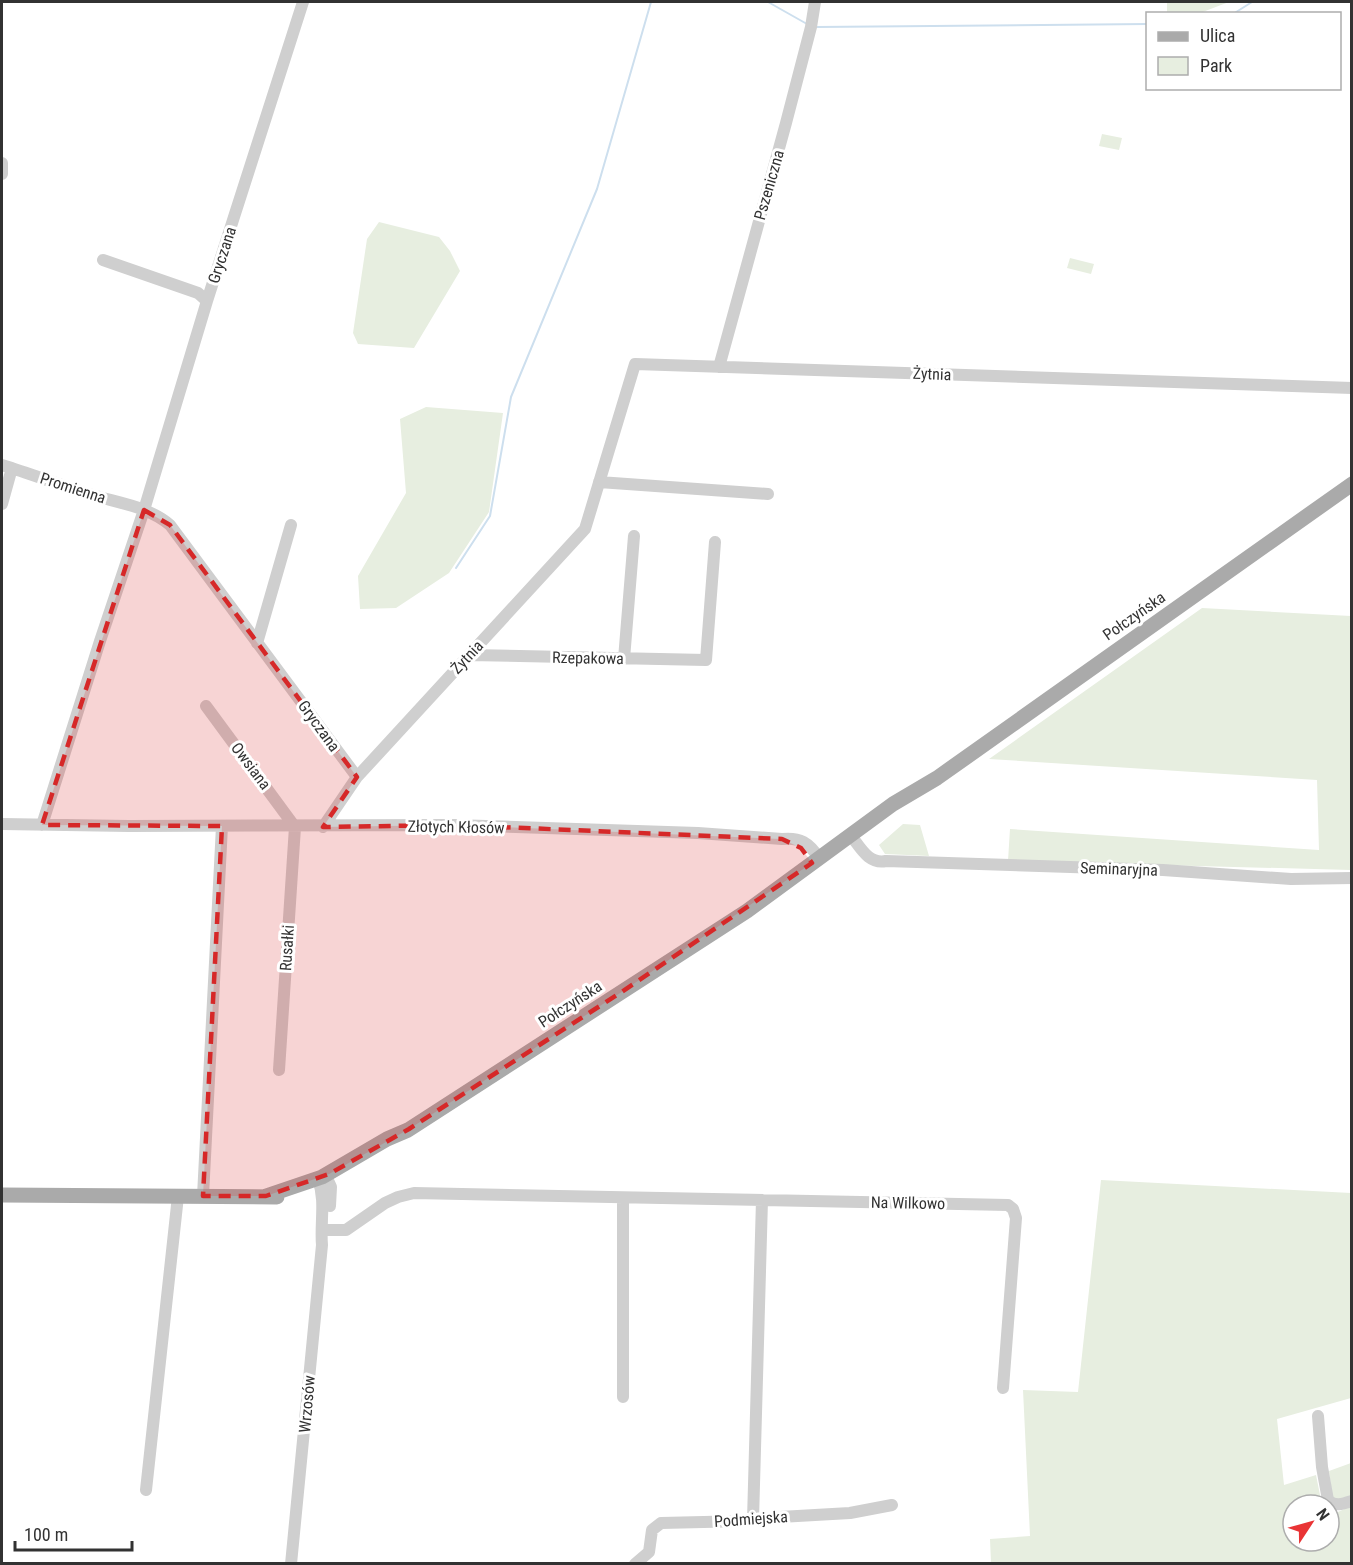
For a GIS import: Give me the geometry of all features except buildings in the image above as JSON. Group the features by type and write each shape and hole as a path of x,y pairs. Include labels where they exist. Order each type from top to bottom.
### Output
{"main road":[{"name":"Połczyńska","path":"2,1195 266,1196 323,1181 387,1139 408,1130 857,837 913,791 937,778 1352,484"}],"street":[{"name":"Gryczana","path":"42,825 100,640 144,510 207,301 303,2"},
{"name":"Pszeniczna","path":"719,367 786,123 811,27 815,2"},
{"path":"2,163 2,174"},
{"path":"103,260 198,292 207,301"},
{"name":"Żytnia","path":"322,827 357,777 585,529 635,364 1352,388"},
{"path":"2,504 7,466"},
{"name":"Promienna","path":"7,466 91,495 144,510"},
{"path":"599,482 768,494"},
{"name":"Gryczana","path":"144,510 158,515 171,525 357,777"},
{"path":"258,643 291,525"},
{"path":"624,659 634,536"},
{"name":"Rzepakowa","path":"469,655 706,660 715,542"},
{"name":"Owsiana","path":"206,706 296,827"},
{"name":"Złotych Kłosów","path":"2,824 296,827 454,825 698,833 792,838 812,847 817,862"},
{"path":"203,1196 222,826"},
{"name":"Rusałki","path":"279,1070 296,827"},
{"name":"Seminaryjna","path":"857,837 874,854 886,861 1163,870 1291,879 1352,878"},
{"name":"Wrzosów","path":"291,1563 322,1245 327,1230 331,1191 323,1181"},
{"name":"Wrzosów","path":"322,1245 320,1230 323,1181"},
{"name":"Na Wilkowo","path":"327,1230 346,1230 392,1200 414,1193 1008,1206 1013,1209 1016,1218 1003,1388"},
{"path":"146,1490 178,1196"},
{"path":"622,1397 623,1198"},
{"path":"753,1520 762,1200"},
{"path":"1318,1416 1322,1467 1328,1500 1339,1505 1352,1501"},
{"name":"Podmiejska","path":"635,1563 649,1552 652,1530 661,1523 753,1520 850,1513 891,1505"}],"highlighted area":[{"path":"144,510 170,525 357,777 323,827 454,825 782,839 801,848 812,863 620,993 409,1129 329,1174 266,1196 203,1196 222,826 42,825"}],"green space":[{"path":"1167,2 1229,2 1203,12 1167,12"},
{"path":"1102,134 1122,138 1119,150 1099,146"},
{"path":"379,222 439,237 450,251 460,271 414,348 358,344 353,333 367,239"},
{"path":"1070,258 1094,264 1091,274 1067,268"},
{"path":"426,407 503,413 489,512 449,573 396,608 360,609 358,576 406,493 400,419"},
{"path":"1202,608 1351,616 1351,870 1008,861 1010,829 1319,850 1317,780 989,759"},
{"path":"903,824 920,825 929,856 885,854 879,845"},
{"path":"1101,1180 1351,1193 1351,1398 1277,1419 1284,1485 1316,1475 1320,1493 1281,1493 1281,1553 1341,1553 1341,1511 1351,1506 1351,1563 991,1563 990,1539 1030,1536 1023,1390 1078,1392"},
{"path":"1351,1463 1351,1496 1341,1499 1341,1493 1332,1493 1329,1471"}],"waterway":[{"path":"456,568 490,516 511,397 597,189 651,2"},
{"path":"768,2 807,24"},
{"path":"1236,12 1252,2"},
{"path":"817,27 1146,24"}]}
